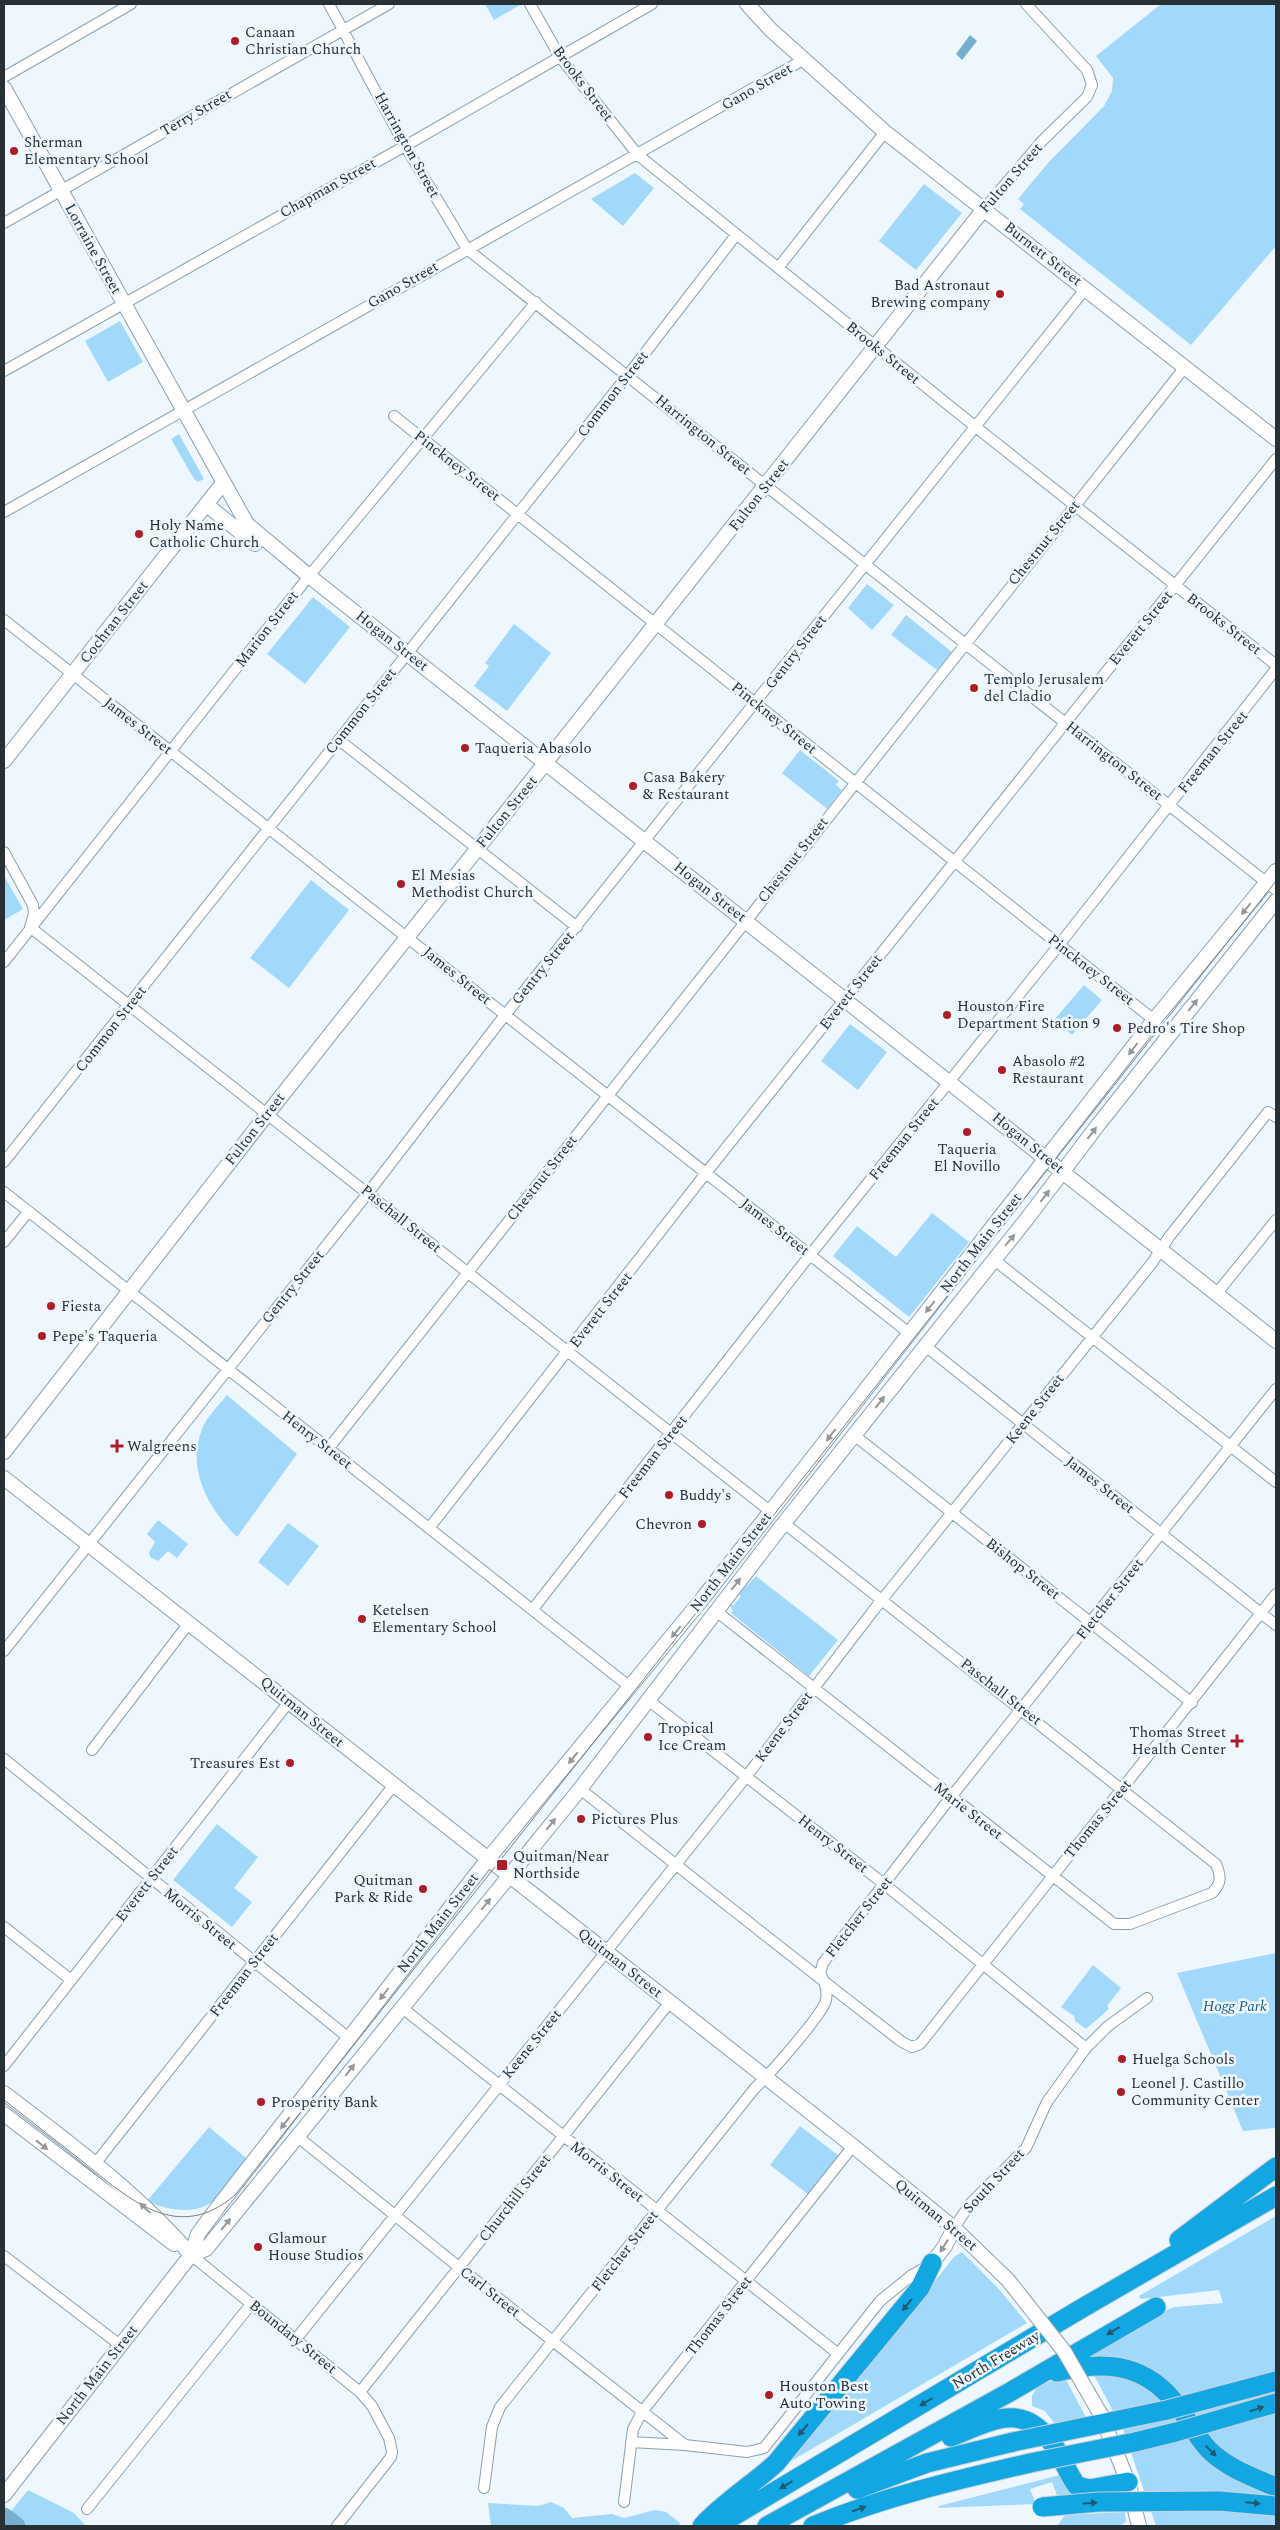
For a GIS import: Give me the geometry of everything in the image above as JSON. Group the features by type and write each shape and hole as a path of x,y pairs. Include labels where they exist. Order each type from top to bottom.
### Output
{"highway":[{"path":"1084,2307 1157,2257 1276,2167"},
{"name":"North Freeway","path":"717,2526 1084,2307 1276,2196"},
{"path":"702,2526 718,2509 751,2486 776,2463 920,2288 932,2263"},
{"path":"766,2526 902,2453 1156,2307"},
{"path":"1010,2392 1056,2373 1095,2365 1127,2369 1159,2386 1216,2456 1240,2471 1276,2487"},
{"path":"772,2526 842,2494 899,2473 956,2456 1013,2442 1167,2410 1276,2380"},
{"path":"813,2526 867,2506 925,2488 1030,2463 1176,2432 1276,2403"},
{"path":"902,2453 994,2421 1023,2418 1033,2423 1051,2441 1077,2486 1089,2489 1128,2482"},
{"path":"1042,2507 1098,2502 1219,2501 1276,2506"}],"main road":[{"name":"Burnett Street","path":"747,4 803,60 885,132 1276,439"},
{"name":"Lorraine Street","path":"4,88 184,410"},
{"name":"Fulton Street","path":"4,1452 407,936 876,347 984,208"},
{"name":"Hogan Street","path":"184,410 243,520 277,550 951,1081 1276,1341"},
{"name":"Cochran Street","path":"4,760 224,483"},
{"path":"207,505 257,545 277,550"},
{"name":"North Main Street","path":"4,2495 191,2255 198,2234 218,2207 488,1859 630,1688 771,1512 1154,1020 1272,886 1276,871"},
{"name":"North Main Street","path":"191,2255 206,2249 580,1789 784,1523 924,1345 1064,1172 1160,1045 1276,901"},
{"name":"Quitman Street","path":"4,1478 393,1786 510,1875 954,2228 1008,2280 1064,2351 1101,2415 1128,2482 1139,2526"},
{"name":"Boundary Street","path":"4,2093 95,2164 172,2233 191,2255"},
{"name":"Boundary Street","path":"4,2114 84,2178 191,2255"},
{"name":"South Street","path":"932,2263 945,2246 954,2228"}],"street":[{"path":"4,77 131,4"},
{"name":"Harrington Street","path":"329,4 405,146 467,249 1272,886"},
{"name":"Terry Street","path":"4,223 389,4"},
{"name":"Brooks Street","path":"530,4 560,57 638,155 977,428 1276,665"},
{"name":"Chapman Street","path":"4,371 405,146 652,4"},
{"name":"Fulton Street","path":"984,208 1042,141 1087,97 1092,85 1087,70 1026,4"},
{"name":"Gano Street","path":"4,512 803,60"},
{"path":"778,268 885,132"},
{"name":"Common Street","path":"4,1162 628,375 736,235"},
{"name":"Gentry Street","path":"4,1651 368,1193 505,1016 977,428 1086,288"},
{"name":"Marion Street","path":"4,962 309,576 422,437 536,302"},
{"name":"Chestnut Street","path":"328,1449 1185,367"},
{"name":"Pinckney Street","path":"394,416 1154,1020"},
{"name":"Everett Street","path":"430,1527 706,1174 1064,722 1276,459"},
{"name":"James Street","path":"4,620 268,830 407,936 505,1016 909,1333"},
{"name":"Freeman Street","path":"532,1609 810,1255 951,1081 1276,669"},
{"path":"339,740 577,926"},
{"path":"4,852 33,905 34,914 30,927"},
{"name":"Paschall Street","path":"30,927 771,1512"},
{"name":"Keene Street","path":"296,2339 746,1777 813,1688 1152,1263 1161,1249 1272,1114"},
{"name":"Henry Street","path":"4,1192 328,1449 430,1527 630,1688"},
{"path":"4,1242 28,1212"},
{"path":"1217,1294 1276,1220"},
{"path":"993,1260 1276,1482"},
{"name":"James Street","path":"924,1345 1276,1625"},
{"name":"Fletcher Street","path":"484,2488 494,2418 657,2210 826,2002 825,1983 820,1973 823,1963 1276,1389"},
{"name":"Bishop Street","path":"854,1435 1192,1702"},
{"name":"Paschall Street","path":"784,1523 1216,1864"},
{"name":"Thomas Street","path":"825,1983 902,2042 912,2047 920,2044 1276,1594"},
{"name":"Marie Street","path":"716,1611 1114,1924 1122,1925 1212,1893 1219,1886 1221,1876 1216,1864"},
{"path":"92,1750 189,1623"},
{"name":"Henry Street","path":"648,1700 884,1884 1086,2048"},
{"name":"Everett Street","path":"4,2066 289,1702"},
{"name":"Morris Street","path":"4,1759 253,1963 350,2039"},
{"name":"Freeman Street","path":"95,2164 393,1786"},
{"path":"580,1789 825,1983"},
{"path":"4,1927 71,1980"},
{"name":"South Street","path":"954,2228 970,2204 1026,2148 1047,2102 1086,2048 1108,2026 1147,1998"},
{"name":"Churchill Street","path":"360,2392 670,2002"},
{"name":"Morris Street","path":"401,2007 500,2084 562,2137 747,2280 837,2354"},
{"name":"Carl Street","path":"298,2137 460,2268 685,2445"},
{"name":"Thomas Street","path":"624,2502 633,2429 642,2412 853,2146"},
{"name":"Boundary Street","path":"191,2255 360,2392 372,2406 384,2428 391,2445 389,2462 337,2526"},
{"path":"4,2256 120,2345"},
{"name":"South Street","path":"685,2445 747,2452 764,2448 880,2300 912,2275 932,2263"},
{"path":"87,2509 252,2303"},
{"path":"631,2442 685,2445"}],"green space":[{"path":"485,4 519,4 520,5 494,20"},
{"path":"1161,4 1276,4 1276,246 1191,345 1020,209 1024,204 1018,199 1048,163 1104,106 1112,91 1113,78 1096,56"},
{"path":"635,173 654,188 623,226 591,199"},
{"path":"924,184 962,213 916,270 879,241"},
{"path":"120,321 143,362 108,382 85,341"},
{"path":"179,434 204,479 198,482 194,479 171,439"},
{"path":"867,584 894,605 872,630 848,608"},
{"path":"313,597 350,627 305,684 267,654"},
{"path":"906,615 952,652 937,670 891,635"},
{"path":"514,624 551,653 507,711 474,686 489,666 485,663"},
{"path":"800,750 839,781 836,785 842,790 827,809 782,773"},
{"path":"4,876 23,909 4,920"},
{"path":"311,880 349,910 289,988 250,958"},
{"path":"1084,985 1102,1000 1072,1035 1054,1020"},
{"path":"850,1024 887,1052 858,1090 821,1061"},
{"path":"932,1213 969,1242 909,1317 833,1256 857,1226 896,1257"},
{"path":"227,1395 297,1454 237,1537 217,1514 209,1501 199,1474 197,1459 198,1444 204,1424"},
{"path":"158,1520 188,1544 177,1558 168,1551 158,1561 150,1557 149,1552 155,1542 147,1534"},
{"path":"288,1523 319,1546 288,1586 258,1562"},
{"path":"756,1576 838,1640 809,1676 731,1613 733,1611 730,1605 734,1605 741,1596 739,1594"},
{"path":"217,1824 258,1857 234,1888 252,1902 232,1927 173,1880"},
{"name":"Hogg Park","path":"1276,1953 1276,2128 1243,2131 1177,1973"},
{"path":"1093,1965 1121,1988 1107,2006 1109,2009 1086,2029 1075,2021 1074,2016 1061,2007"},
{"path":"800,2126 839,2156 809,2195 770,2165"},
{"path":"209,2127 246,2158 221,2192 212,2202 205,2206 189,2210 171,2209 147,2201"},
{"path":"1276,2216 1276,2526 1156,2526 1124,2432 1083,2354 1152,2315 1175,2307 1223,2303 1219,2290 1141,2299 1139,2296"},
{"path":"962,2252 998,2288 1027,2323 786,2464 843,2397 954,2257"},
{"path":"1064,2376 1088,2421 1058,2428 1045,2411 1032,2406 1032,2396 1037,2387"},
{"path":"1060,2475 1081,2497 1060,2503 1052,2482 1030,2489 1036,2504 939,2508 939,2506"},
{"path":"28,2490 74,2513 86,2526 4,2526 4,2520"},
{"path":"551,2502 564,2508 572,2518 612,2514 624,2518 655,2510 666,2512 680,2523 679,2526 491,2526 488,2503 538,2506"},
{"path":"1125,2512 1126,2522 1119,2526 1057,2526 1065,2515"}],"shaded area":[{"path":"970,35 977,41 962,60 956,54"}],"waterway":[{"path":"4,2517 16,2526"}],"tram line":[{"path":"4,2100 117,2189 154,2211 173,2216 193,2216 214,2209 235,2195 1276,881"}],"place":[{"name":"Canaan Christian Church","path":"235,41"},
{"name":"Sherman Elementary School","path":"14,151"},
{"name":"Bad Astronaut Brewing company","path":"1000,294"},
{"name":"Holy Name Catholic Church","path":"139,534"},
{"name":"Templo Jerusalem del Cladio","path":"974,688"},
{"name":"Taqueria Abasolo","path":"465,748"},
{"name":"Casa Bakery & Restaurant","path":"633,786"},
{"name":"El Mesias Methodist Church","path":"401,884"},
{"name":"Houston Fire Department Station 9","path":"947,1015"},
{"name":"Pedro's Tire Shop","path":"1117,1028"},
{"name":"Abasolo #2 Restaurant","path":"1002,1070"},
{"name":"Taqueria El Novillo","path":"967,1132"},
{"name":"Fiesta","path":"51,1306"},
{"name":"Pepe's Taqueria","path":"42,1336"},
{"name":"Walgreens","path":"117,1446"},
{"name":"Buddy's","path":"669,1495"},
{"name":"Chevron","path":"702,1524"},
{"name":"Ketelsen Elementary School","path":"362,1619"},
{"name":"Tropical Ice Cream","path":"648,1737"},
{"name":"Thomas Street Health Center","path":"1237,1741"},
{"name":"Treasures Est","path":"290,1763"},
{"name":"Pictures Plus","path":"581,1819"},
{"name":"Quitman/Near Northside","path":"502,1865"},
{"name":"Quitman Park & Ride","path":"423,1889"},
{"name":"Huelga Schools","path":"1122,2059"},
{"name":"Leonel J. Castillo Community Center","path":"1121,2092"},
{"name":"Prosperity Bank","path":"261,2102"},
{"name":"Glamour House Studios","path":"258,2247"},
{"name":"Houston Best Auto Towing","path":"769,2395"}]}
